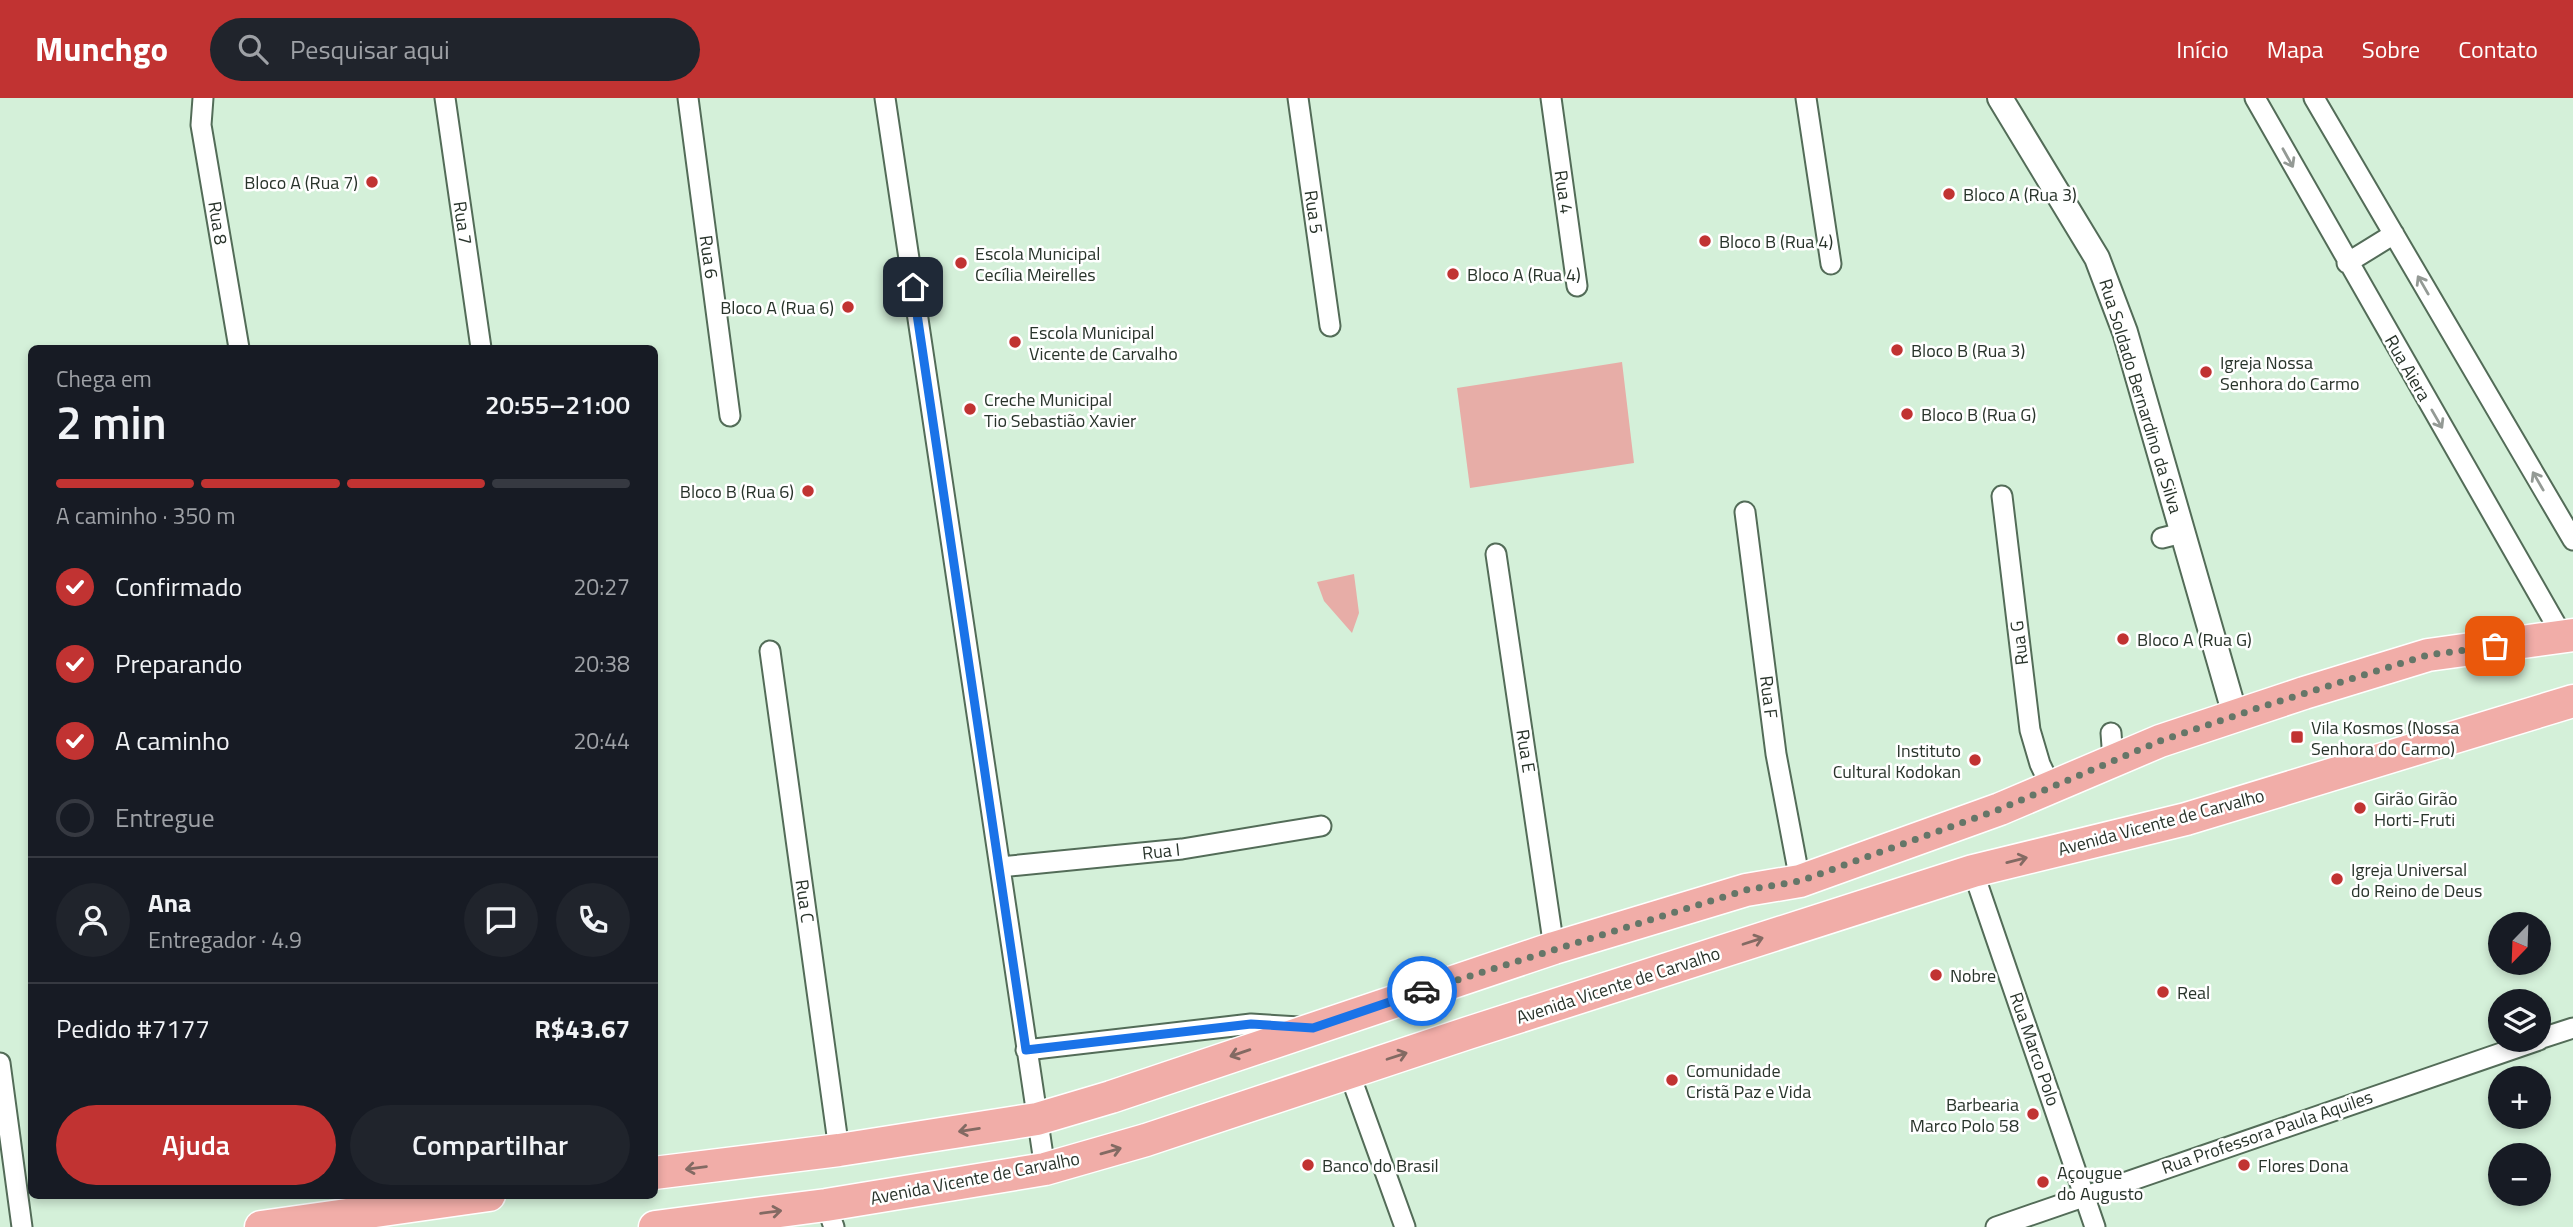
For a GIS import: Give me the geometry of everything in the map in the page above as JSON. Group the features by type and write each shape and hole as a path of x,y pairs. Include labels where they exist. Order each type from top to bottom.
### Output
{"main road":[{"path":"658,1173 839,1150 1037,1119 1111,1097 1554,948 1746,890 1800,881 2000,809 2051,787 2112,747 2160,741 2428,655 2568,636"},
{"name":"Avenida Vicente de Carvalho","path":"655,1227 830,1216 1045,1169 1146,1140 1973,871 2186,819 2573,701"},
{"path":"261,1227 367,1204 430,1199"}],"street":[{"name":"Rua 8","path":"203,98 201,125 238,345"},
{"name":"Rua 7","path":"445,98 481,345"},
{"name":"Rua 6","path":"688,98 730,416"},
{"path":"885,98 1045,1169"},
{"name":"Rua 5","path":"1298,98 1330,326"},
{"name":"Rua 4","path":"1552,98 1577,286"},
{"path":"1806,98 1831,264"},
{"name":"Rua Soldado Bernardino da Silva","path":"2000,98 2084,237 2106,279 2125,332 2172,536 2235,715"},
{"name":"Rua Aiera","path":"2255,98 2347,262 2568,636"},
{"path":"2314,98 2573,540"},
{"path":"2347,262 2394,234"},
{"name":"Rua G","path":"2002,496 2030,730 2040,764 2051,787"},
{"name":"Rua F","path":"1745,512 1776,754 1800,881"},
{"name":"Rua E","path":"1496,554 1554,948"},
{"name":"Rua C","path":"770,651 839,1150"},
{"name":"Rua I","path":"1000,867 1182,849 1321,826"},
{"name":"Rua Marco Polo","path":"1973,871 2095,1227"},
{"path":"1026,1050 1251,1024 1313,1028"},
{"name":"Rua Professora Paula Aquiles","path":"2551,1036 2573,1028"},
{"name":"Rua Professora Paula Aquiles","path":"1996,1227 2504,1052"},
{"path":"0,1063 22,1227"},
{"path":"1349,1072 1405,1227"}],"shaded area":[{"path":"1622,362 1634,463 1470,488 1457,388"},
{"path":"1354,574 1359,613 1352,633 1324,601 1317,582"}],"way so far":[{"path":"1422,991 1746,890 1800,881 2000,809 2160,741 2304,693 2428,655 2495,646"}],"place":[{"name":"Bloco A (Rua 7)","path":"372,182"},
{"name":"Bloco A (Rua 3)","path":"1949,194"},
{"name":"Bloco B (Rua 4)","path":"1705,241"},
{"name":"Escola Municipal Cecília Meirelles","path":"961,263"},
{"name":"Bloco A (Rua 4)","path":"1453,274"},
{"name":"Bloco A (Rua 6)","path":"848,307"},
{"name":"Escola Municipal Vicente de Carvalho","path":"1015,342"},
{"name":"Bloco B (Rua 3)","path":"1897,350"},
{"name":"Igreja Nossa Senhora do Carmo","path":"2206,372"},
{"name":"Creche Municipal Tio Sebastião Xavier","path":"970,409"},
{"name":"Bloco B (Rua G)","path":"1907,414"},
{"name":"Bloco B (Rua 6)","path":"808,491"},
{"name":"Bloco A (Rua G)","path":"2123,639"},
{"name":"Vila Kosmos (Nossa Senhora do Carmo)","path":"2297,737"},
{"name":"Instituto Cultural Kodokan","path":"1975,760"},
{"name":"Girão Girão Horti-Fruti","path":"2360,808"},
{"name":"Igreja Universal do Reino de Deus","path":"2337,879"},
{"name":"Nobre","path":"1936,975"},
{"name":"Real","path":"2163,992"},
{"name":"Comunidade Cristã Paz e Vida","path":"1672,1080"},
{"name":"Barbearia Marco Polo 58","path":"2033,1114"},
{"name":"Banco do Brasil","path":"1308,1165"},
{"name":"Flores Dona","path":"2244,1165"},
{"name":"Açougue do Augusto","path":"2043,1182"}],"route":[{"path":"913,287 1026,1050 1251,1024 1313,1028 1422,991"}]}
